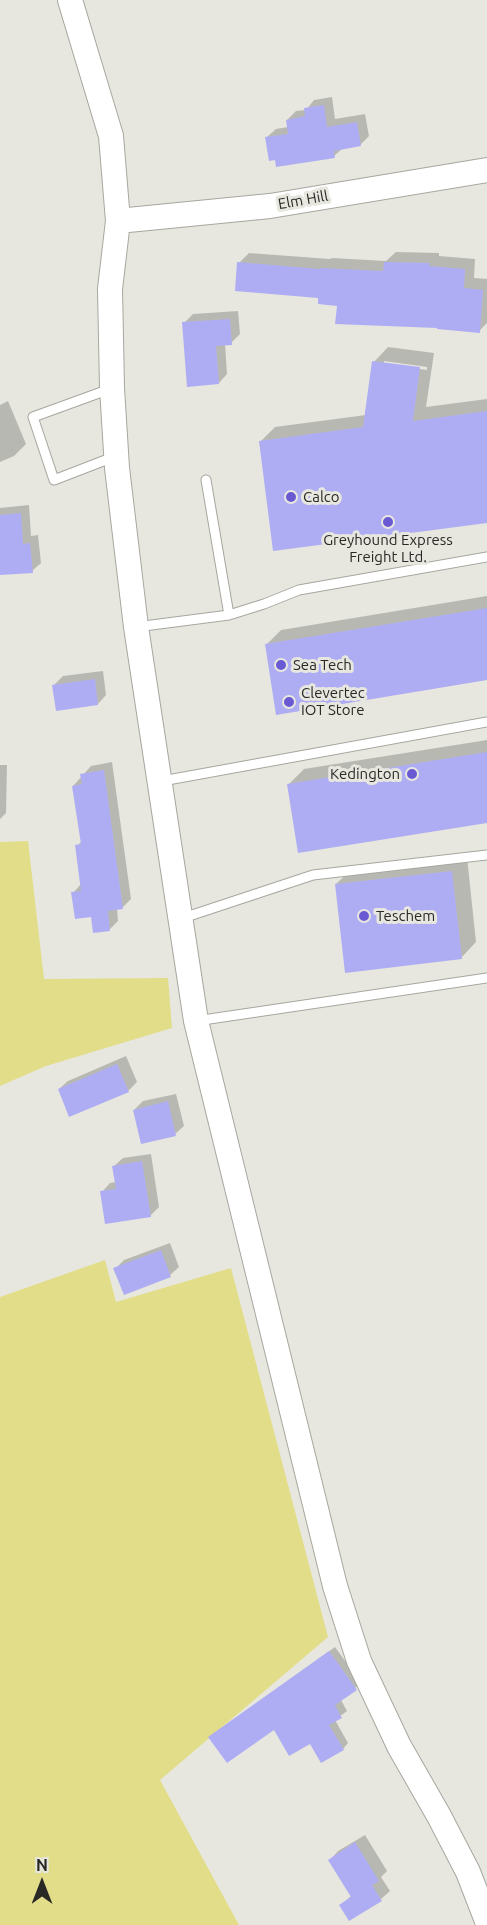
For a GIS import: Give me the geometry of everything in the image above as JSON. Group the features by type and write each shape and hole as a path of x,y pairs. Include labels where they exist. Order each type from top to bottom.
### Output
{"street":[{"path":"70,0 111,136 118,221 110,289 112,388 117,455 136,627 196,1021 335,1586 359,1661 399,1746 468,1872 487,1921"},
{"name":"Elm Hill","path":"118,221 270,206 487,170"}],"lane":[{"path":"112,388 33,417 54,480 117,455"},
{"path":"206,480 229,615"},
{"path":"136,627 229,615 299,590 487,557"},
{"path":"160,781 487,722"},
{"path":"182,919 313,875 487,855"},
{"path":"196,1021 487,978"}],"shaded area":[{"path":"28,841 44,979 168,978 172,1028 46,1066 0,1086 0,842"},
{"path":"105,1260 116,1302 231,1268 328,1637 160,1780 239,1925 0,1925 0,1297"}],"building":[{"path":"324,105 327,127 357,122 361,146 334,151 335,158 276,167 275,160 269,161 265,137 288,134 286,120 305,116 304,108"},
{"path":"237,262 320,269 383,271 384,262 430,263 429,266 465,269 464,288 483,290 480,333 437,328 335,324 337,306 318,304 318,298 235,291"},
{"path":"230,319 232,345 216,346 219,384 187,387 182,322"},
{"path":"372,361 420,367 413,421 487,411 487,523 273,551 259,441 363,427"},
{"path":"21,513 23,544 30,543 33,573 0,575 0,515"},
{"path":"487,608 487,680 276,715 265,644"},
{"path":"95,679 98,705 56,711 52,685"},
{"path":"487,752 487,823 298,853 287,784"},
{"path":"104,770 123,909 108,911 110,931 93,933 91,917 75,919 71,892 81,891 75,845 81,844 72,786 82,784 80,774"},
{"path":"452,871 462,959 345,973 335,884"},
{"path":"117,1064 129,1092 69,1117 58,1089"},
{"path":"168,1101 176,1136 141,1144 133,1110"},
{"path":"142,1161 151,1217 105,1224 100,1191 116,1189 112,1166"},
{"path":"161,1250 171,1277 124,1295 113,1268"},
{"path":"329,1651 357,1690 335,1705 342,1718 329,1725 344,1750 321,1763 310,1744 289,1756 274,1730 227,1763 208,1737"},
{"path":"355,1842 379,1881 372,1885 382,1901 349,1921 339,1905 351,1897 328,1860"}],"place":[{"name":"Calco","path":"291,497"},
{"name":"Greyhound Express Freight Ltd.","path":"388,522"},
{"name":"Sea Tech","path":"281,665"},
{"name":"Clevertec IOT Store","path":"289,702"},
{"name":"Kedington","path":"412,774"},
{"name":"Teschem","path":"364,916"}]}
